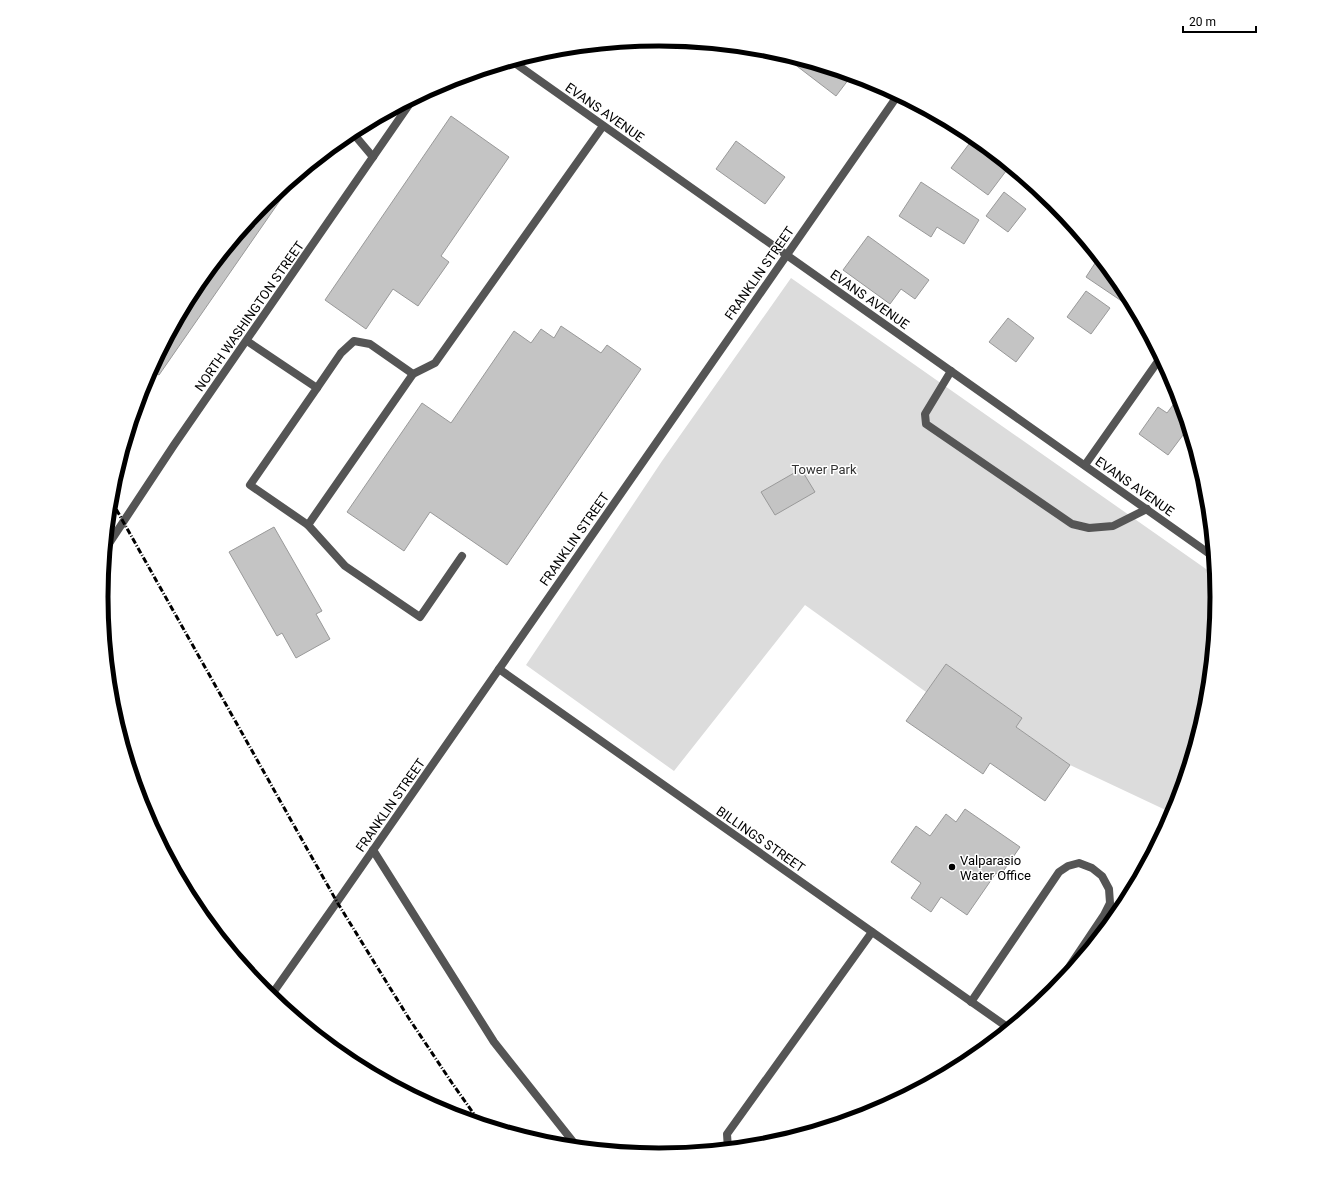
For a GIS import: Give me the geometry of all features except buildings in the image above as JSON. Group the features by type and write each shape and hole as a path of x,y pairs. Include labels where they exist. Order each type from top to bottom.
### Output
{"street":[{"name":"EVANS AVENUE","path":"517,65 1209,554"},
{"name":"FRANKLIN STREET","path":"274,991 895,99"},
{"name":"NORTH WASHINGTON STREET","path":"111,540 174,445 407,108"},
{"path":"308,525 413,374 435,362 603,126"},
{"path":"356,137 373,157"},
{"path":"246,341 317,388"},
{"path":"413,374 370,344 354,341 341,353 250,485 308,525 345,566 420,617 462,556"},
{"path":"1085,465 1158,362"},
{"path":"951,371 925,414 926,424 1072,524 1089,528 1113,526 1147,509"},
{"name":"BILLINGS STREET","path":"499,668 1006,1026"},
{"path":"373,850 494,1042 573,1141"},
{"path":"971,1002 1059,872 1068,866 1079,863 1092,868 1102,876 1109,889 1110,903 1104,915 1071,964"},
{"path":"728,1144 727,1134 872,932"}],"green space":[{"name":"Tower Park","path":"791,278 1210,572 1210,634 1200,705 1182,775 1168,811 1070,765 1016,727 1022,718 946,665 926,692 805,605 674,771 526,665 662,461"}],"railway":[{"path":"116,509 337,902 408,1017 477,1118"}],"place":[{"name":"Valparasio Water Office","path":"952,867"}]}
